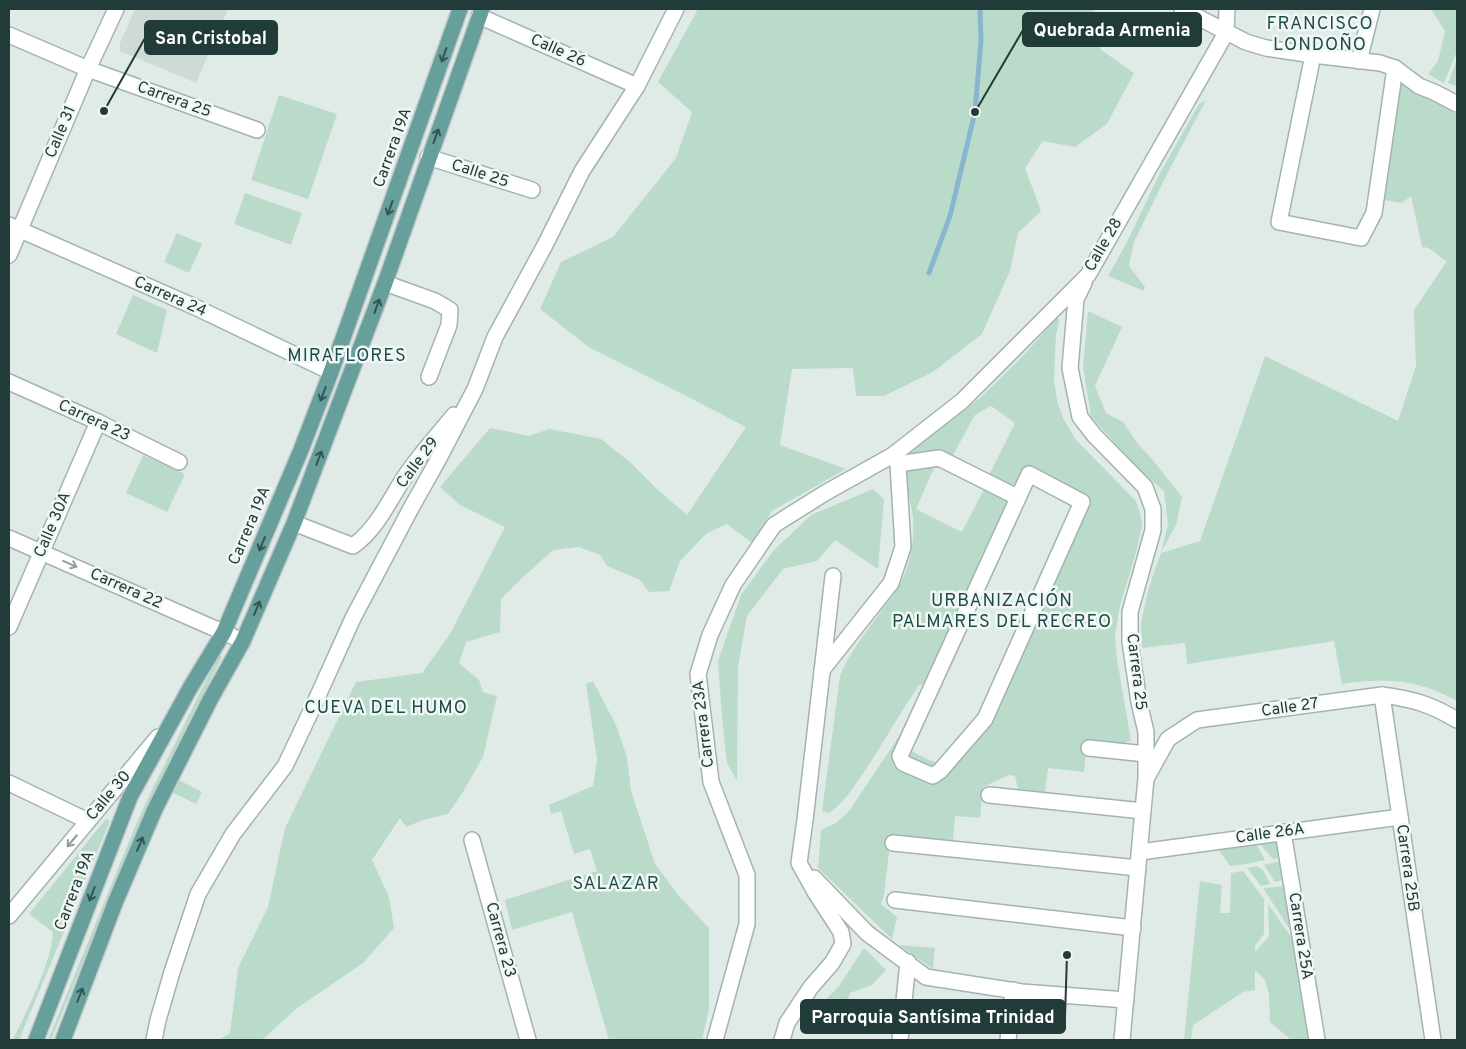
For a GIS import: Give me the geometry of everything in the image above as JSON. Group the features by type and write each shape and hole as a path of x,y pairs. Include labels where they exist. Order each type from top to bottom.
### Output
{"main road":[{"name":"Carrera 19A","path":"36,1040 130,797 224,632 297,460 331,372 460,9"},
{"path":"63,1040 115,903 155,809 211,698 243,640 294,523 385,283 480,13"}],"street":[{"name":"Calle 31","path":"9,255 14,227 116,9"},
{"path":"154,1040 172,972 198,894 233,834 285,766 353,618 475,388 495,337 545,245 582,171 637,86 676,9"},
{"path":"1182,9 1226,33 1266,48 1380,63 1395,68 1419,86 1457,104"},
{"name":"Calle 28","path":"895,460 962,401 1088,275 1226,33 1227,9"},
{"path":"1359,61 1372,9"},
{"name":"Calle 26","path":"480,13 637,86"},
{"name":"Carrera 25","path":"9,35 88,69 257,130"},
{"path":"1313,55 1279,222 1361,238 1374,213 1395,68"},
{"name":"Calle 25","path":"428,157 532,190"},
{"name":"Carrera 24","path":"14,227 195,308 331,372"},
{"name":"Carrera 25","path":"1088,275 1076,299 1070,368 1080,417 1094,435 1145,487 1153,509 1153,530 1130,612 1130,642 1139,702 1146,732 1146,778 1122,1040"},
{"path":"385,283 435,301 450,310 449,325 429,376"},
{"name":"Carrera 23","path":"9,382 98,422 178,462"},
{"name":"Calle 29","path":"294,523 353,546 363,539 376,525 407,474 475,388"},
{"name":"Calle 30A","path":"9,628 98,422"},
{"path":"822,670 891,583 903,547 895,460 939,458 1018,498"},
{"name":"Carrera 23A","path":"715,1040 747,924 748,875 711,782 698,674 710,635 733,586 774,525 825,492 895,460"},
{"path":"1028,474 1082,502 985,718 940,771 933,776 903,763 900,756 1018,498 1028,474"},
{"name":"Carrera 22","path":"9,538 243,640"},
{"path":"782,1040 787,1023 811,987 832,963 843,944 841,932 799,863 806,820 833,576"},
{"name":"Calle 27","path":"1146,778 1168,739 1198,720 1382,695 1408,698 1432,706 1457,720"},
{"name":"Carrera 25B","path":"1382,695 1433,1040"},
{"name":"Calle 30","path":"9,916 171,723"},
{"path":"1089,748 1146,754"},
{"path":"9,783 88,821"},
{"path":"989,794 1144,811"},
{"name":"Calle 26A","path":"1140,852 1400,817"},
{"name":"Carrera 25A","path":"1283,832 1317,1040"},
{"name":"Carrera 23","path":"472,840 528,1040"},
{"path":"893,843 1138,868"},
{"path":"799,863 867,933 926,977 1022,992 1126,1000"},
{"path":"895,900 1133,928"},
{"path":"900,1040 908,962"},
{"path":"1008,1040 1013,990"}],"shaded area":[{"path":"135,9 228,9 196,83 120,51 120,43"}],"green space":[{"path":"698,9 1091,9 1112,26 1100,49 1134,73 1107,124 1075,147 1043,141 1025,168 1041,211 1018,233 1010,271 982,334 933,372 884,396 856,396 853,368 792,369 780,445 846,469 772,511 752,543 727,524 707,533 680,561 669,591 649,592 640,580 607,566 600,555 579,547 553,550 501,599 500,632 466,642 459,663 479,680 483,692 497,696 483,757 448,814 423,820 406,827 400,818 372,860 389,897 394,928 363,963 296,1009 262,1040 218,1040 230,1033 238,968 268,907 285,828 356,682 422,673 450,634 505,527 460,505 440,487 490,428 529,436 549,429 601,439 631,463 687,515 746,427 590,348 540,309 561,262 613,237 676,158 692,112 658,82"},
{"path":"1431,9 1457,9 1457,51 1444,83 1428,74 1438,61 1445,31"},
{"path":"1457,59 1457,86 1448,83"},
{"path":"1398,82 1401,82 1416,94 1431,98 1457,115 1457,701 1415,684 1373,681 1342,684 1334,641 1187,664 1185,643 1142,648 1141,622 1149,587 1161,553 1200,541 1265,356 1398,421 1416,366 1414,310 1447,261 1432,250 1422,247 1411,196 1402,203 1383,200 1387,165 1395,126 1394,103"},
{"path":"279,95 337,114 308,199 251,180"},
{"path":"1206,100 1134,242 1129,266 1145,287 1144,291 1108,276 1126,244 1159,175 1199,104"},
{"path":"245,193 302,213 291,245 234,224"},
{"path":"177,233 202,244 189,273 164,262"},
{"path":"133,295 167,310 157,353 116,334"},
{"path":"1088,311 1122,327 1095,386 1106,413 1123,422 1138,444 1182,497 1176,525 1161,553 1168,524 1164,491 1136,467 1091,416 1083,367"},
{"path":"1057,315 1059,322 1056,336 1054,379 1057,401 1063,418 1076,440 1136,501 1141,517 1142,525 1137,549 1120,606 1115,635 1117,659 1131,741 1119,744 1087,743 1084,772 1048,768 1045,792 1018,789 1015,776 1009,775 983,787 980,818 955,816 953,840 891,835 884,895 881,904 897,917 892,939 818,868 821,830 836,823 849,811 900,735 905,734 906,748 941,764 990,722 1087,498 1025,467 1017,485 1011,488 988,477 1015,423 991,406 975,415 951,459 911,456 906,455 905,450 979,399 1018,361"},
{"path":"143,455 185,474 167,512 126,493"},
{"path":"932,464 934,468 916,509 962,532 984,489 1006,498 1008,506 929,682 919,685 847,796 829,813 822,811 840,676 863,636 896,590 906,572 913,531 912,511 906,485 907,469"},
{"path":"873,489 884,499 878,569 835,540 817,561 783,569 747,616 738,667 737,781 727,763 718,661 741,595 773,551 811,515"},
{"path":"219,654 222,657 149,802 51,1040 48,1040 147,800"},
{"path":"593,681 616,725 627,757 631,791 655,864 679,896 709,928 709,1009 702,1040 609,1040 572,912 512,930 505,900 597,871 590,849 574,854 561,811 551,814 549,805 593,786 597,759 586,684"},
{"path":"179,780 202,792 196,804 173,793"},
{"path":"106,819 110,821 19,1040 13,1040 43,973 48,959 53,932 29,914"},
{"path":"1274,840 1278,842 1280,858 1273,859 1260,844"},
{"path":"1256,844 1265,860 1246,864 1230,866 1218,849"},
{"path":"1281,861 1284,880 1275,882 1264,865"},
{"path":"1256,866 1263,870 1270,884 1261,886 1247,868"},
{"path":"1243,871 1264,899 1264,934 1255,946 1255,952 1269,936 1268,904 1296,944 1311,1040 1291,1040 1270,1022 1269,995 1265,980 1255,970 1255,990 1243,992 1193,1025 1191,1040 1184,1040 1200,881 1222,885 1220,913 1230,913 1231,873"},
{"path":"1286,886 1294,936 1263,888"},
{"path":"899,945 935,948 933,969"},
{"path":"864,948 886,970 872,985 850,993 840,1030 809,1017 839,986"}],"waterway":[{"path":"929,273 950,216 975,112 981,41 980,9"}],"place":[{"name":"San Cristobal","path":"104,111"},
{"name":"Quebrada Armenia","path":"975,112"},
{"name":"Parroquia Santísima Trinidad","path":"1067,955"}],"district":[{"name":"FRANCISCO LONDOÑO","path":"1320,34"},
{"name":"MIRAFLORES","path":"347,356"},
{"name":"URBANIZACIÓN PALMARES DEL RECREO","path":"1002,611"},
{"name":"CUEVA DEL HUMO","path":"386,708"},
{"name":"SALAZAR","path":"616,884"}]}
